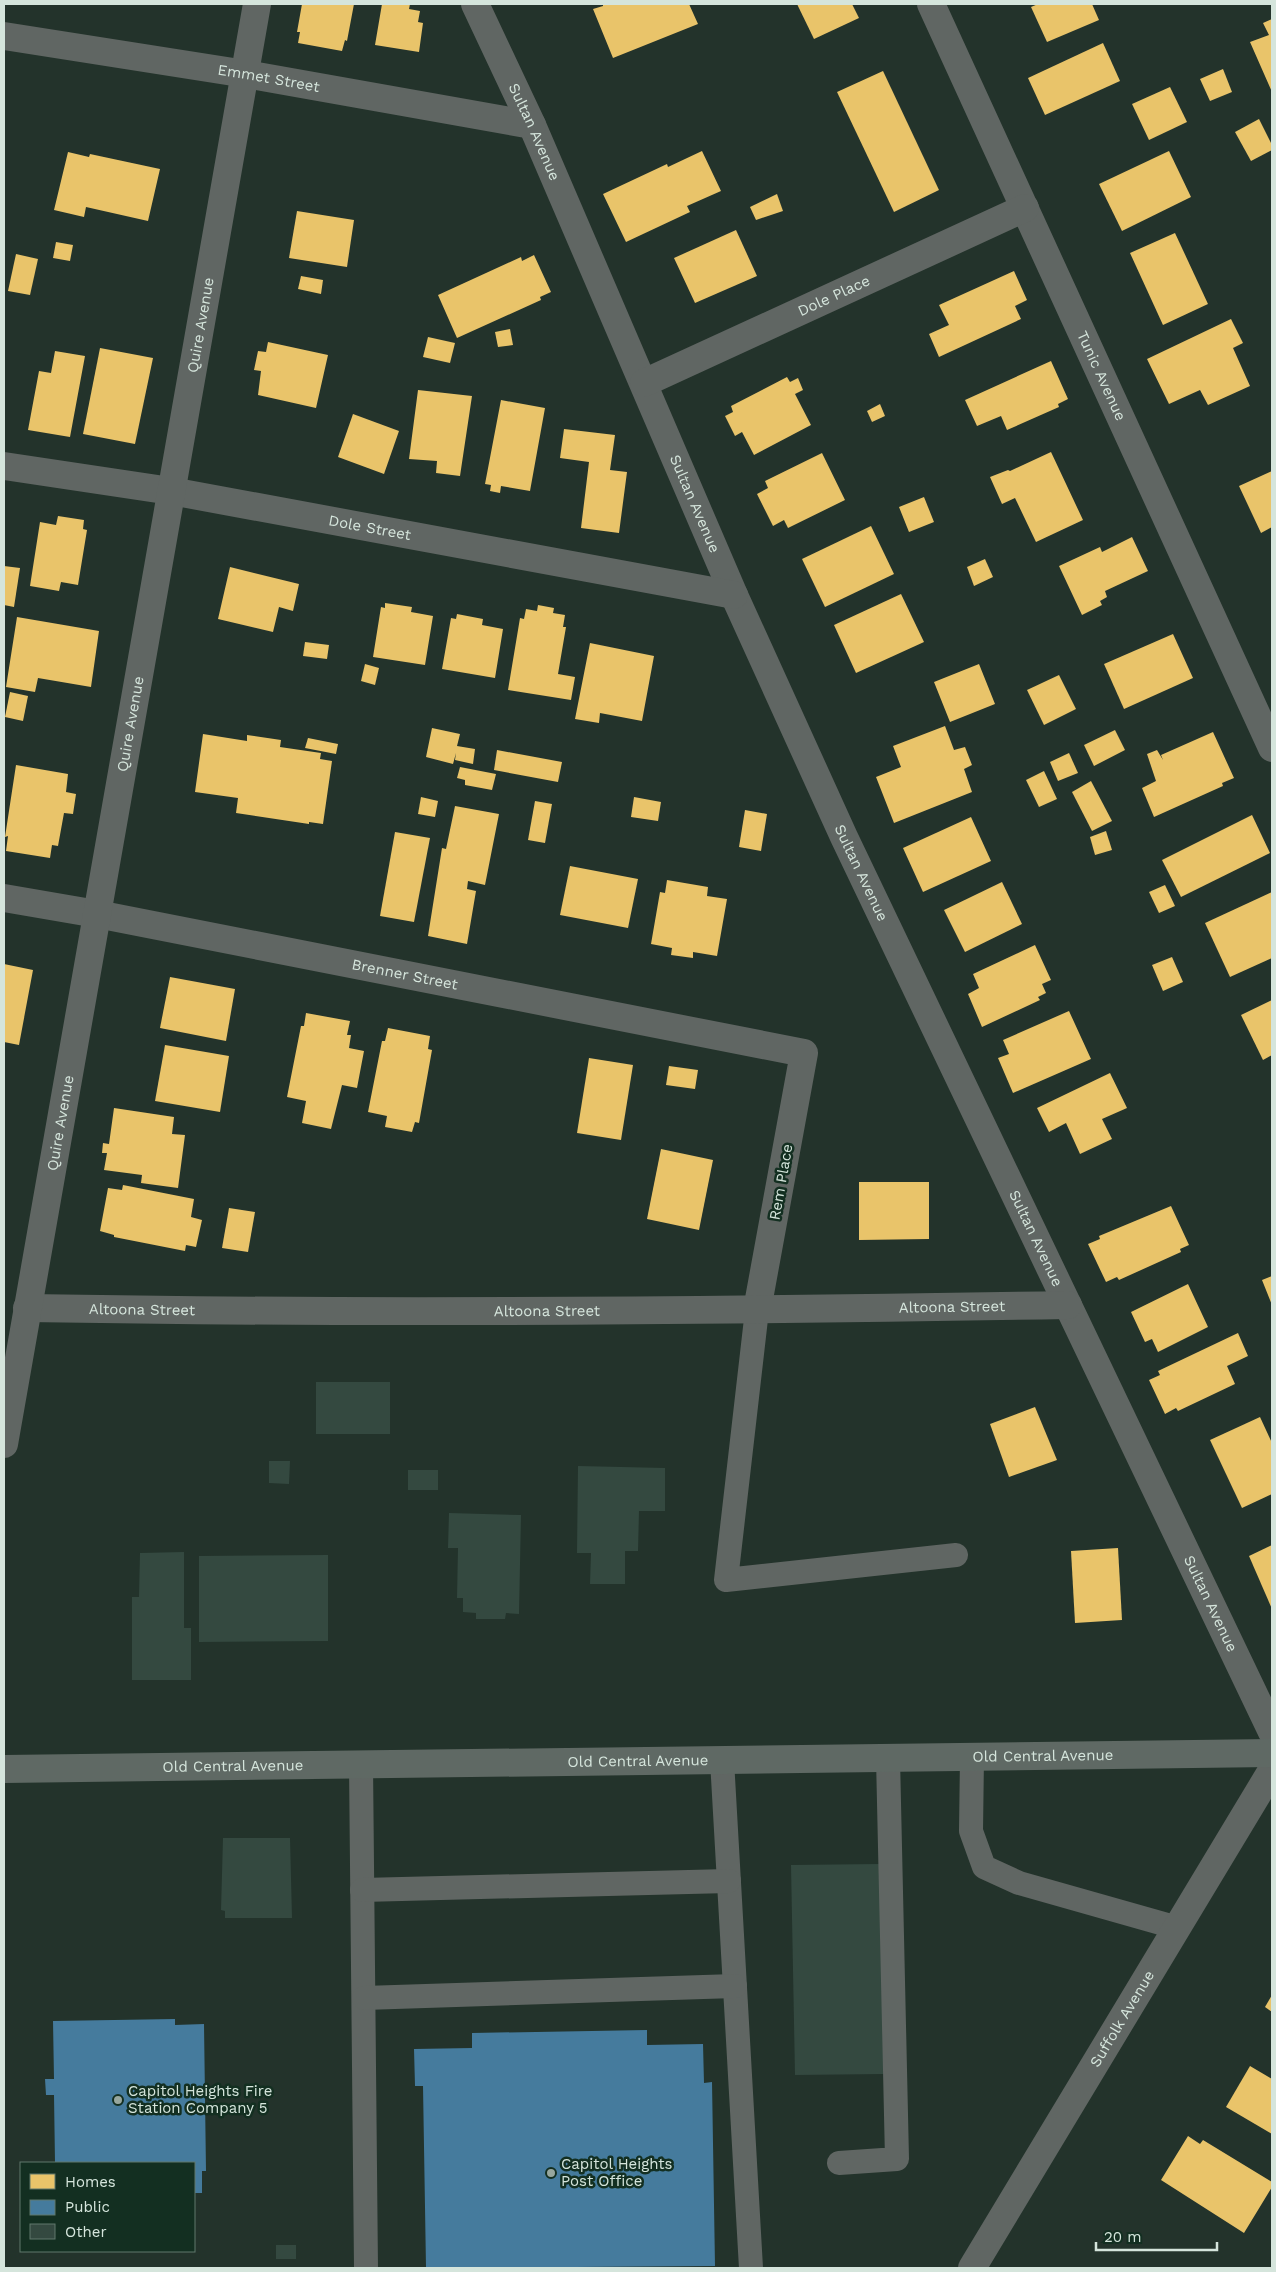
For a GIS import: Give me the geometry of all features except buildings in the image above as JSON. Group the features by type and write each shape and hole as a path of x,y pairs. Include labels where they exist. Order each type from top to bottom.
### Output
{"main road":[{"name":"Old Central Avenue","path":"4,1769 1272,1753"}],"street":[{"name":"Quire Avenue","path":"4,1444 13,1339 27,1308 257,4"},
{"name":"Sultan Avenue","path":"474,4 532,125 734,595 844,837 1272,1732"},
{"name":"Tunic Avenue","path":"931,4 1272,748"},
{"name":"Emmet Street","path":"4,36 246,74 532,125"},
{"name":"Dole Place","path":"644,383 1025,208"},
{"name":"Dole Street","path":"4,466 171,491 734,595"},
{"name":"Brenner Street","path":"4,898 97,914 804,1053"},
{"name":"Rem Place","path":"757,1310 804,1053"},
{"name":"Altoona Street","path":"27,1308 217,1311 757,1310 1068,1305"},
{"name":"Suffolk Avenue","path":"972,2268 1272,1770"}],"lane":[{"path":"757,1310 726,1580 956,1555"},
{"path":"972,1757 971,1832 984,1867 1020,1882 1178,1928"},
{"path":"839,2163 897,2159 888,1758"},
{"path":"722,1760 750,2268"},
{"path":"362,1764 366,2268"},
{"path":"362,1890 729,1881"},
{"path":"364,1998 735,1986"}],"place":[{"name":"Capitol Heights Fire Station Company 5","path":"118,2100"},
{"name":"Capitol Heights Post Office","path":"551,2173"}]}
